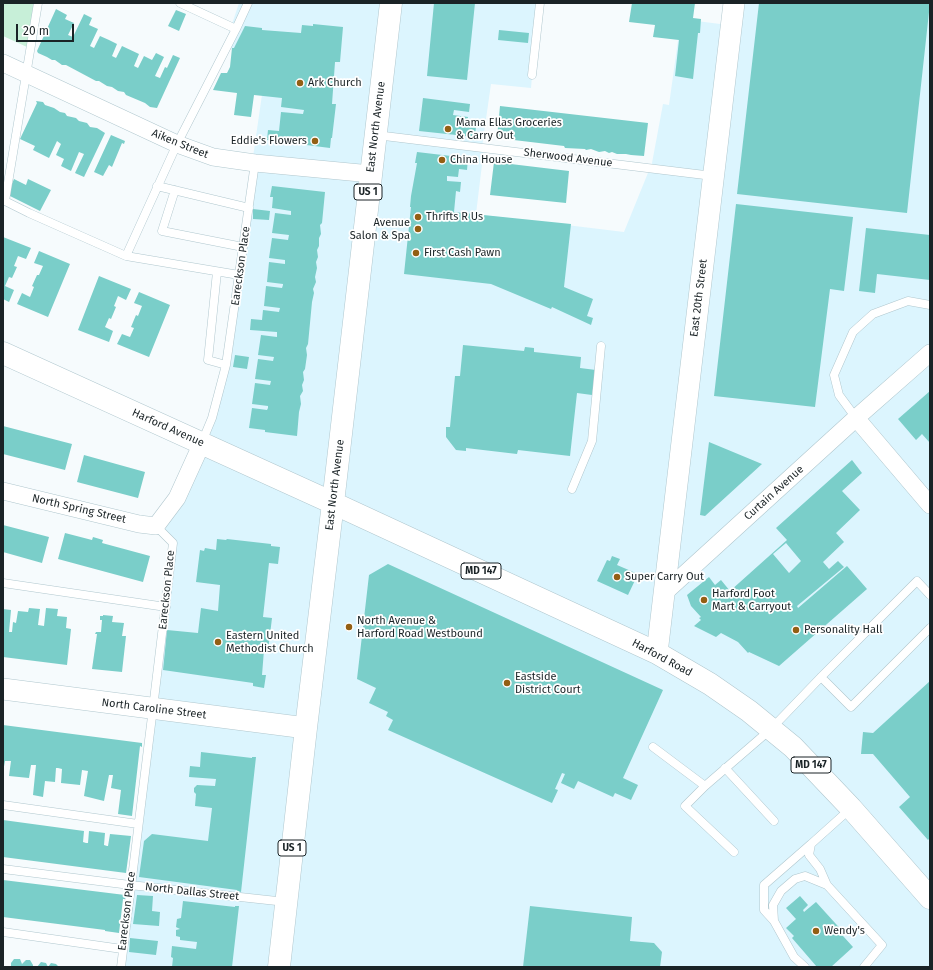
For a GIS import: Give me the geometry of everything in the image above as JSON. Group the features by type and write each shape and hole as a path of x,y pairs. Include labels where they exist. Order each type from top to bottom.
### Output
{"main road":[{"name":"East North Avenue","path":"279,967 391,3"},
{"name":"Harford Avenue","path":"3,353 333,503"},
{"name":"Harford Road","path":"333,503 657,653 710,684 772,729 812,766 925,889"}],"street":[{"name":"East 20th Street","path":"664,593 734,3"},
{"name":"Aiken Street","path":"3,63 177,144 213,157 256,163 371,174"},
{"name":"Curtain Avenue","path":"664,593 856,418 930,353"},
{"path":"856,418 930,506"},
{"name":"Eareckson Place","path":"156,526 177,498 202,443"},
{"name":"North Spring Street","path":"3,491 139,524 156,526"},
{"path":"657,653 664,593"},
{"name":"North Caroline Street","path":"3,689 306,728"}],"lane":[{"path":"38,3 4,200 29,213 126,256 239,275"},
{"path":"180,3 236,29"},
{"path":"126,256 177,144 248,3"},
{"path":"532,75 540,3"},
{"name":"Sherwood Avenue","path":"375,135 713,176"},
{"name":"Eareckson Place","path":"202,443 212,418 226,365 256,163"},
{"path":"157,186 249,208"},
{"path":"175,190 162,231 243,247"},
{"path":"217,272 208,360 226,365"},
{"path":"856,418 839,395 834,375 853,332 873,314 908,300 930,305"},
{"path":"572,489 592,441 601,346"},
{"name":"Eareckson Place","path":"121,967 122,948 173,543 156,526"},
{"path":"734,852 685,806 740,754 772,729 821,677 917,581 930,595"},
{"path":"3,583 166,607"},
{"path":"821,677 851,708 930,628"},
{"path":"653,747 705,786"},
{"path":"726,768 774,821"},
{"path":"3,805 138,824"},
{"path":"805,967 794,957 774,921 764,910 764,885 851,808"},
{"path":"811,844 809,855 820,869 827,885 882,945 864,967"},
{"name":"North Dallas Street","path":"3,869 286,902"},
{"path":"774,921 773,905 780,891 795,879 805,876 827,885"},
{"path":"3,932 122,948"}],"shaded area":[{"path":"239,3 540,3 531,88 491,84 482,147 484,148 476,214 624,232 652,163 663,104 669,105 681,19 728,25 730,3 930,3 930,967 123,967 172,548 165,530 219,393 268,53 224,48"}],"green space":[{"path":"3,3 35,3 27,47 3,36"}],"building":[{"path":"434,3 475,3 467,80 427,76"},
{"path":"632,3 695,3 693,18 701,19 693,79 675,76 679,40 653,37 655,25 629,22"},
{"path":"759,3 930,3 907,213 737,194"},
{"path":"56,9 67,15 65,19 74,23 68,35 73,37 84,14 92,18 89,25 98,29 90,46 94,48 100,36 109,40 117,44 112,56 116,58 122,46 139,54 134,66 138,68 144,56 152,60 156,53 164,57 155,76 160,78 173,55 180,58 157,108 150,107 145,103 126,95 124,92 118,91 38,53 37,51"},
{"path":"176,10 186,14 179,31 168,26"},
{"path":"313,24 343,27 340,62 335,62 332,104 336,104 330,148 267,140 268,130 279,131 281,112 303,114 304,110 281,107 282,98 254,95 251,117 234,115 237,93 213,90 221,73 227,73 230,67 232,48 234,48 245,26 262,28 262,30 301,33 302,25 313,26"},
{"path":"499,30 529,33 528,43 498,40"},
{"path":"423,98 470,104 469,112 454,110 453,115 468,117 467,126 476,126 475,137 419,131"},
{"path":"36,101 43,102 45,105 65,113 67,116 76,118 79,121 87,123 90,127 97,128 105,133 84,177 75,173 84,154 79,152 71,171 61,166 64,159 56,155 61,144 57,141 49,158 33,150 35,146 20,139 37,103"},
{"path":"500,106 648,123 644,156 617,154 612,152 609,153 605,151 599,152 591,149 565,148 564,146 497,138"},
{"path":"111,135 125,141 124,144 122,143 112,167 109,165 103,176 94,172"},
{"path":"417,152 468,158 467,170 459,169 458,177 447,176 447,181 461,182 460,192 456,191 454,212 571,224 564,287 593,299 587,316 593,318 591,325 552,307 551,309 491,284 404,274 411,196 417,163 415,163"},
{"path":"494,162 569,171 566,203 490,195"},
{"path":"14,179 26,185 28,179 51,190 40,211 10,196 11,186"},
{"path":"272,186 325,192 322,223 320,225 321,234 317,250 318,257 316,262 316,282 313,289 314,293 308,344 306,348 307,355 305,369 303,372 303,391 300,396 301,404 297,436 265,432 265,430 249,428 252,408 267,410 268,408 268,406 252,404 255,383 270,385 271,381 255,379 258,359 273,361 274,357 258,355 261,335 277,337 277,332 250,330 251,319 262,320 263,310 279,312 280,308 264,306 266,286 282,288 283,284 267,282 269,262 285,264 285,260 269,258 272,238 288,240 289,235 272,233 275,213 291,215 291,211 272,208 273,197 270,197"},
{"path":"736,204 853,217 844,291 830,289 815,407 714,396"},
{"path":"253,209 270,211 269,220 253,219"},
{"path":"866,228 930,235 930,280 877,274 875,293 859,291"},
{"path":"3,237 31,248 26,259 18,256 14,266 17,267 12,278 9,277 5,286 14,290 9,302 3,299"},
{"path":"39,251 70,264 48,317 17,304 22,293 30,297 34,287 32,286 43,266 34,263"},
{"path":"99,276 131,289 126,300 118,296 114,306 116,307 111,319 109,318 105,327 113,331 109,342 78,330"},
{"path":"139,292 170,305 149,357 117,344 122,334 130,337 134,328 131,327 142,306 134,303"},
{"path":"463,345 524,351 525,347 534,348 534,352 581,357 580,368 596,370 592,395 577,393 570,456 518,450 517,454 466,448 466,451 456,450 446,437 446,427 450,427 455,376 460,376"},
{"path":"235,355 249,357 247,369 233,367"},
{"path":"930,391 930,443 922,434 916,440 898,419"},
{"path":"3,426 72,444 65,470 3,454"},
{"path":"709,442 762,464 705,516 700,515"},
{"path":"84,455 145,472 138,498 77,482"},
{"path":"852,460 862,473 842,491 860,510 836,533 844,542 823,562 829,569 838,561 844,567 797,606 798,608 847,566 867,589 779,666 749,652 748,653 738,642 721,633 716,637 694,626 701,620 699,618 701,617 691,606 687,595 709,577 715,585 721,580 730,591 787,540 776,528","holes":["786,543 801,561 789,573 773,554"]},
{"path":"3,525 49,537 42,563 3,552"},
{"path":"65,533 92,540 93,537 103,540 102,543 150,556 143,582 58,559"},
{"path":"217,539 271,544 271,546 280,547 278,564 269,563 263,617 272,618 268,651 264,650 262,675 266,675 264,688 253,686 253,683 163,670 167,630 198,633 201,608 218,611 220,585 196,582 200,550 204,551 205,548 216,550"},
{"name":"Super Carry Out","path":"612,556 620,559 617,565 638,574 628,595 597,581 607,560 610,561"},
{"name":"Eastside District Court","path":"388,564 663,690 623,778 638,785 631,800 615,793 613,797 578,781 574,789 561,783 565,774 562,773 555,789 558,790 552,803 388,730 393,720 386,716 388,712 369,703 376,688 357,679 369,575"},
{"path":"29,608 40,609 38,625 44,626 46,608 58,609 57,616 67,617 66,628 71,629 67,665 3,657 3,609 11,610 9,632 12,632 13,622 16,623 18,611 28,612"},
{"path":"100,616 113,616 112,622 124,623 122,636 126,636 122,672 92,669 97,634 95,634 96,632 101,632 102,620 100,620"},
{"path":"930,681 930,838 928,840 899,807 910,797 873,754 861,754 863,732 873,733"},
{"path":"3,725 142,743 142,747 140,746 132,816 118,814 121,790 111,788 113,775 109,775 104,801 84,796 88,771 82,770 80,785 61,783 62,769 56,768 55,782 45,781 43,797 33,795 36,765 31,765 29,778 9,776 11,761 5,761 3,772"},
{"path":"201,752 252,758 256,757 241,892 237,890 139,877 144,841 152,834 208,841 212,808 195,806 196,794 194,792 194,788 197,785 215,786 216,779 189,777 190,766 200,767"},
{"path":"3,820 84,831 83,842 86,843 88,843 89,831 105,833 104,845 107,846 110,834 131,836 126,873 3,857"},
{"path":"3,880 125,895 125,899 123,899 119,933 3,917"},
{"path":"137,895 153,896 152,911 160,912 159,926 133,924"},
{"name":"Wendy's","path":"800,896 808,905 803,910 804,912 816,902 845,934 843,936 853,947 831,967 817,967 792,938 794,936 786,928 796,919 786,908"},
{"path":"183,901 235,907 239,906 232,967 172,967 172,946 196,949 197,942 180,940 180,937 176,936 176,930 180,929 176,927 177,919 181,918"},
{"path":"530,906 632,917 630,941 654,943 662,952 660,967 523,967"},
{"path":"130,938 158,941 156,955 129,952"},
{"path":"14,959 20,959 22,964 26,960 30,960 33,967 11,967 11,963"},
{"path":"41,962 46,963 48,967 37,967"},
{"path":"51,963 56,964 59,967 48,967"}],"place":[{"name":"Ark Church","path":"300,83"},
{"name":"Mama Ellas Groceries & Carry Out","path":"448,129"},
{"name":"Eddie's Flowers","path":"315,141"},
{"name":"China House","path":"442,160"},
{"name":"Thrifts R Us","path":"418,217"},
{"name":"Avenue Salon & Spa","path":"418,229"},
{"name":"First Cash Pawn","path":"416,253"},
{"name":"Super Carry Out","path":"617,577"},
{"name":"Harford Foot Mart & Carryout","path":"704,600"},
{"name":"North Avenue & Harford Road Westbound","path":"349,627"},
{"name":"Personality Hall","path":"796,630"},
{"name":"Eastern United Methodist Church","path":"218,642"},
{"name":"Eastside District Court","path":"507,683"},
{"name":"Wendy's","path":"816,931"}]}
